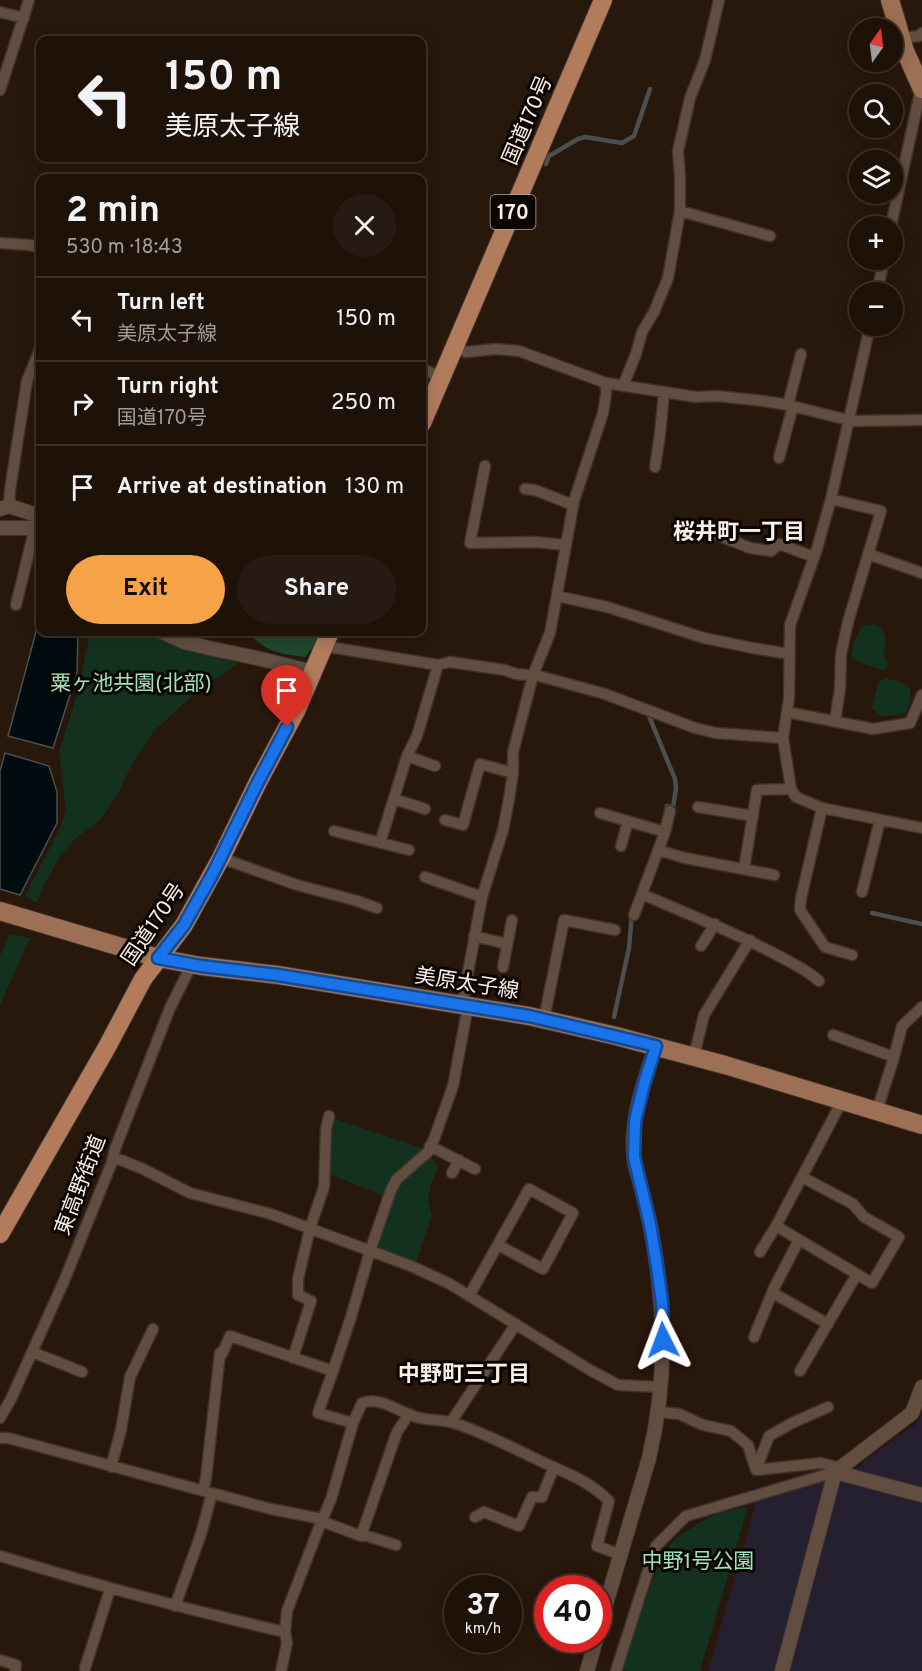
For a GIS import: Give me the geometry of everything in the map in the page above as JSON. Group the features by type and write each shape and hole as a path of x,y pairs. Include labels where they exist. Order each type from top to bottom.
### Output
{"highway":[{"name":"国道170号","path":"426,414 603,0"},
{"name":"国道170号","path":"0,1234 107,1047 143,979 184,925 221,858 297,709 327,639"}],"main road":[{"path":"891,0 905,51 922,89"},
{"name":"美原太子線","path":"0,911 158,958 278,975 544,1019 694,1056 922,1125"}],"street":[{"path":"0,90 29,0"},
{"path":"623,386 642,332 654,312 668,278 680,212 678,151 690,98 705,60 719,0"},
{"path":"0,12 24,18"},
{"path":"903,38 919,36 922,33"},
{"path":"893,216 922,89"},
{"path":"680,212 770,236"},
{"path":"0,243 36,247"},
{"path":"868,336 831,499 790,625 789,698 783,738 790,789 796,797 822,808 922,828"},
{"path":"454,347 466,352 496,349 519,351 606,383 623,386 696,397 717,396 790,406 850,420 922,420"},
{"path":"779,458 801,354"},
{"path":"36,359 27,381 10,490 4,507 27,513 36,520"},
{"path":"426,371 442,377"},
{"path":"353,1424 318,1413 351,1317 369,1251 391,1190 397,1179 428,1152 453,1086 474,936 482,897 502,830 513,773 513,752 533,675 550,633 573,505 603,413 606,383"},
{"path":"655,467 664,392"},
{"path":"484,466 470,543 535,542 566,545"},
{"path":"525,489 535,490 573,505"},
{"path":"831,499 880,511 841,654 840,689 835,721"},
{"path":"0,528 36,523"},
{"path":"702,530 750,548 771,551 779,544 814,557"},
{"path":"16,605 36,532"},
{"path":"868,554 922,573"},
{"path":"557,596 607,607 704,638 789,654"},
{"path":"170,636 183,642 312,673"},
{"path":"327,639 438,665 450,662 533,675 605,694 695,728 716,733 783,738"},
{"path":"380,843 407,756 417,736 438,665"},
{"path":"787,712 873,729 910,723 922,695"},
{"path":"407,756 435,766"},
{"path":"445,820 463,825 480,764 513,773"},
{"path":"744,869 757,790 790,789"},
{"path":"394,799 424,809"},
{"path":"698,807 753,816"},
{"path":"822,808 800,910 825,947 852,955"},
{"path":"634,915 665,832 670,811"},
{"path":"600,813 665,832"},
{"path":"862,892 880,820"},
{"path":"621,846 628,821"},
{"path":"334,831 410,850"},
{"path":"658,850 686,858 774,875"},
{"path":"221,858 297,885 377,908"},
{"path":"425,877 482,897"},
{"path":"642,894 750,940 809,972 819,981"},
{"path":"503,967 512,920"},
{"path":"544,1019 564,920 615,930"},
{"path":"701,946 715,924"},
{"path":"474,936 507,944"},
{"path":"694,1056 704,1015 750,940"},
{"name":"東高野街道","path":"0,1418 11,1399 64,1281 170,1008 192,964"},
{"path":"877,1111 902,1026 922,1007"},
{"path":"833,1035 894,1057"},
{"path":"612,1585 649,1458 661,1387 662,1302 650,1224 634,1157 635,1121 656,1046"},
{"path":"760,1252 842,1101"},
{"path":"293,1358 311,1301 298,1295 298,1279 310,1228 324,1187 326,1129 329,1116"},
{"path":"430,1146 475,1169"},
{"path":"113,1157 141,1168 190,1193 271,1214 411,1266 450,1284 618,1385 661,1387"},
{"path":"452,1173 459,1160"},
{"path":"776,1226 872,1283 899,1237 864,1217 853,1204 802,1176"},
{"path":"469,1296 529,1189 573,1213 543,1269 498,1245"},
{"path":"754,1337 772,1293 799,1240"},
{"path":"801,1371 857,1274"},
{"path":"772,1293 828,1324"},
{"path":"451,1422 516,1324"},
{"path":"111,1467 121,1430 130,1377 153,1329"},
{"path":"175,1606 201,1534 220,1353 222,1354 230,1336 333,1371"},
{"path":"32,1352 82,1372"},
{"path":"616,1671 656,1546 686,1516 838,1470 912,1413 922,1387"},
{"path":"281,1671 286,1643 287,1611 331,1498 353,1424 362,1403 369,1400 429,1420 451,1422 498,1440 578,1478 599,1491 609,1501 597,1546 621,1555"},
{"path":"756,1470 769,1436 828,1407"},
{"path":"658,1412 679,1414 703,1425 731,1431 748,1445 756,1470"},
{"path":"361,1536 397,1432 409,1414"},
{"path":"0,1438 8,1438 271,1509 322,1520 361,1536 396,1545"},
{"path":"756,1470 821,1462 838,1470 922,1495"},
{"path":"475,1517 484,1512 519,1526 532,1497 542,1497 554,1467"},
{"path":"782,1671 838,1470"},
{"path":"0,1556 110,1589 285,1632"},
{"path":"85,1668 110,1589"},
{"path":"586,1671 592,1653"},
{"path":"0,1660 16,1665 15,1671"}],"shaded area":[{"path":"36,632 36,636 78,636 77,673 53,748 8,736"},
{"path":"5,753 49,766 57,792 57,823 20,895 0,889 0,771"},
{"path":"922,1412 922,1671 708,1671 756,1502 859,1468 864,1461 917,1423"}],"green space":[{"path":"874,624 883,630 886,638 884,655 887,667 884,670 851,658 858,632 864,625"},
{"name":"粟ヶ池共園(北部)","path":"87,636 160,636 170,642 228,658 237,664 203,686 154,731 132,764 117,796 101,819 74,840 59,858 37,903 25,896 60,828 66,811 59,752 79,688"},
{"path":"256,636 321,636 305,657 277,652 265,647 254,638"},
{"path":"885,678 903,683 910,689 907,711 900,715 880,716 872,708 878,683"},
{"path":"9,934 30,938 0,1005 0,956"},
{"path":"335,1119 425,1149 384,1196 327,1173 330,1125"},
{"path":"431,1157 438,1167 428,1200 432,1215 416,1263 376,1249 398,1185"},
{"name":"中野1号公園","path":"748,1507 700,1671 621,1669 661,1558 675,1539 718,1513"}],"waterway":[{"path":"546,164 549,156 578,139 585,137 622,143 634,136 650,89"},
{"path":"649,716 675,779 673,807 667,806 666,812"},
{"path":"872,913 922,924"},
{"path":"614,1017 629,948 632,914"}],"district":[{"name":"桜井町一丁目","path":"739,531"},
{"name":"中野町三丁目","path":"464,1373"}],"route":[{"path":"287,727 212,875 184,925 158,958 529,1016 656,1046 635,1121 634,1157 650,1224 657,1266 662,1302 663,1340"}]}
